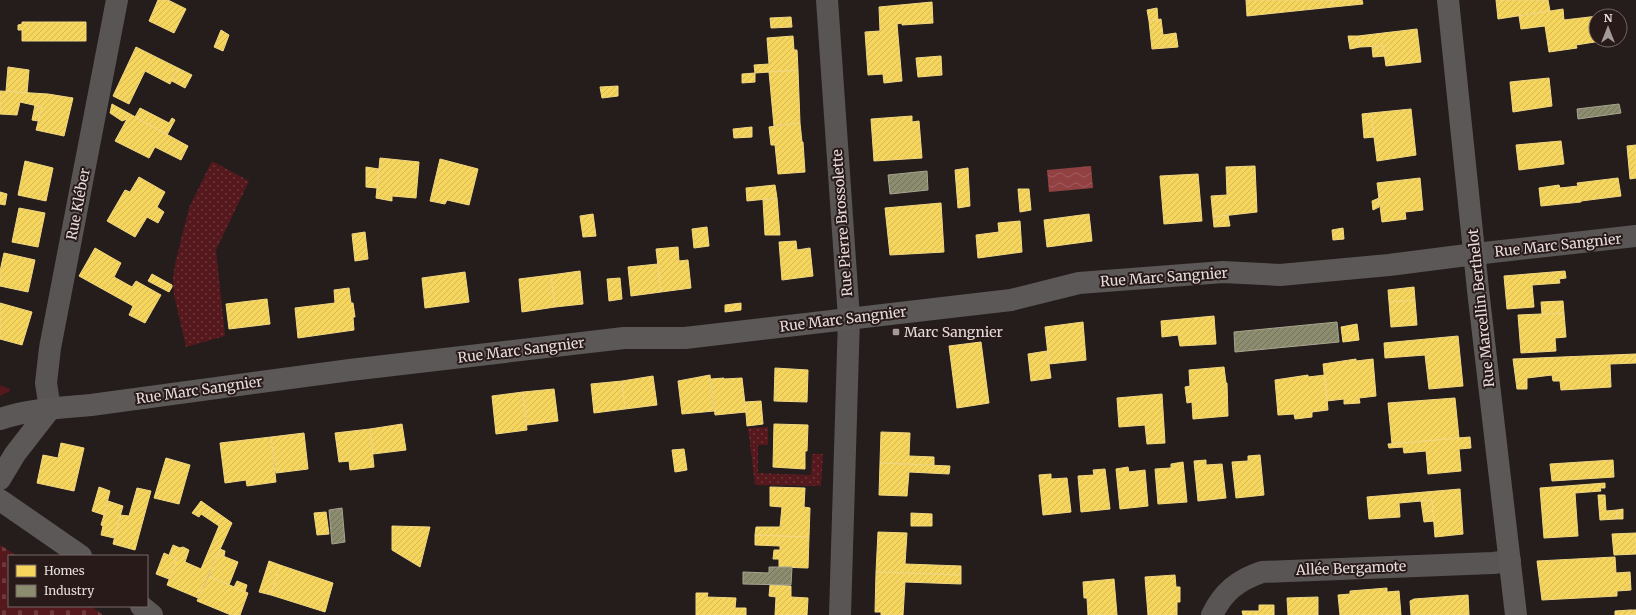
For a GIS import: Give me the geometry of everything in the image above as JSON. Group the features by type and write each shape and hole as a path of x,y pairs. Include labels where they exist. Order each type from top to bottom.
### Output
{"street":[{"name":"Rue Kléber","path":"50,409 46,383 50,348 117,0"},
{"name":"Rue Pierre Brossolette","path":"827,0 849,318 840,615"},
{"name":"Rue Marcellin Berthelot","path":"1448,0 1516,615"},
{"name":"Rue Marc Sangnier","path":"0,420 10,416 50,409 99,404 350,370 624,338 685,338 1011,300 1079,283 1223,272 1280,275 1430,261 1475,254 1636,236"},
{"path":"0,479 15,454 50,409"},
{"path":"0,500 80,555"},
{"name":"Allée Bergamote","path":"1212,615 1217,604 1235,585 1246,577 1262,572 1493,563 1510,560"},
{"path":"142,607 152,615"}],"green space":[{"path":"212,161 249,181 216,250 225,336 186,347 174,295 173,278 189,208"},
{"path":"0,385 10,389 10,391 0,396"},
{"path":"768,427 768,445 758,445 758,473 811,475 812,454 823,454 821,486 755,485 748,428"},
{"path":"0,545 16,555 8,555 8,607 92,607 103,615 0,615"}],"water":[{"path":"1091,166 1093,188 1049,192 1047,170"}],"building: Homes":[{"path":"158,0 168,0 186,9 174,33 149,21"},
{"path":"1246,0 1332,0 1333,7 1247,16"},
{"path":"1332,0 1362,0 1363,4 1333,7"},
{"path":"1496,0 1548,0 1550,11 1498,19"},
{"path":"932,2 933,23 897,24 902,81 884,83 883,74 868,75 865,32 880,31 879,7"},
{"path":"1157,8 1158,20 1149,21 1147,10"},
{"path":"1563,9 1564,20 1588,17 1588,43 1576,45 1577,48 1549,52 1545,26 1521,29 1519,16"},
{"path":"791,17 792,27 771,28 770,18"},
{"path":"1161,19 1163,35 1176,33 1178,47 1152,49 1149,21"},
{"path":"22,22 86,22 86,41 22,41 22,30 18,30 18,25 22,24"},
{"path":"1417,29 1421,62 1386,66 1383,46 1360,47 1358,36"},
{"path":"221,30 229,35 223,51 214,47"},
{"path":"793,36 794,50 797,50 798,70 755,73 754,65 769,64 767,38"},
{"path":"1348,36 1358,36 1360,47 1350,49"},
{"path":"1383,46 1385,56 1373,57 1372,47"},
{"path":"136,47 178,68 170,84 145,71 129,104 113,96"},
{"path":"941,56 942,75 918,77 916,58"},
{"path":"8,67 29,70 27,93 6,91"},
{"path":"178,68 192,75 185,88 172,81"},
{"path":"798,70 800,123 774,126 769,72"},
{"path":"755,73 755,82 742,83 742,74"},
{"path":"1549,78 1552,106 1513,112 1510,82"},
{"path":"618,86 618,96 602,98 600,87"},
{"path":"0,91 48,94 73,98 64,136 36,130 42,107 20,102 17,115 0,114"},
{"path":"112,104 188,146 181,160 155,147 149,158 115,141 127,119 122,121 110,113"},
{"path":"35,105 42,107 38,121 32,120"},
{"path":"140,108 169,123 172,118 175,120 167,135 135,117"},
{"path":"1411,109 1416,155 1377,161 1371,113"},
{"path":"1371,113 1374,137 1364,138 1362,114"},
{"path":"912,116 912,122 919,121 922,158 874,161 871,119"},
{"path":"800,123 805,172 778,174 775,145 771,145 769,127"},
{"path":"752,127 752,137 734,138 733,129"},
{"path":"1561,141 1564,164 1519,170 1516,145"},
{"path":"1636,145 1636,178 1630,179 1627,146"},
{"path":"380,158 419,162 416,198 392,196 392,201 376,198"},
{"path":"440,159 478,169 469,205 447,200 445,204 430,201"},
{"path":"25,161 53,168 46,201 18,195"},
{"path":"1255,166 1257,212 1213,217 1211,196 1227,195 1226,167"},
{"path":"366,167 379,169 377,188 366,187"},
{"path":"968,168 970,206 958,208 955,170"},
{"path":"1198,174 1202,221 1164,224 1160,176"},
{"path":"139,177 165,192 157,207 164,212 158,223 147,217 135,237 107,221 125,190 130,192"},
{"path":"1420,178 1423,210 1405,212 1406,219 1382,222 1377,183"},
{"path":"1618,178 1621,196 1541,206 1539,188 1559,185 1560,188 1578,186 1577,183"},
{"path":"775,185 777,198 747,201 746,188"},
{"path":"1018,189 1029,189 1031,210 1020,212"},
{"path":"0,192 7,194 5,205 0,204"},
{"path":"777,198 780,235 765,235 763,200"},
{"path":"1379,198 1379,207 1373,210 1372,201"},
{"path":"941,203 944,252 890,255 885,208"},
{"path":"19,208 45,213 38,247 12,242"},
{"path":"593,214 596,236 583,237 580,216"},
{"path":"1089,214 1092,241 1047,247 1044,220"},
{"path":"1228,215 1230,226 1214,227 1213,217"},
{"path":"1020,221 1022,252 978,258 976,235 999,232 998,223"},
{"path":"707,227 709,246 694,248 692,229"},
{"path":"1343,228 1344,239 1333,240 1332,230"},
{"path":"365,232 368,259 355,261 352,234"},
{"path":"796,241 797,250 810,248 813,276 782,280 779,242"},
{"path":"678,247 679,261 688,260 691,288 661,292 656,249"},
{"path":"95,248 121,263 114,277 132,287 136,281 161,295 145,323 129,315 133,306 79,276"},
{"path":"4,253 35,260 28,292 0,286 0,271"},
{"path":"658,264 661,292 631,296 628,267"},
{"path":"580,271 583,304 555,307 551,275"},
{"path":"1565,271 1566,278 1559,279 1560,283 1532,285 1534,307 1507,309 1504,276"},
{"path":"465,272 469,302 425,308 422,278"},
{"path":"152,274 172,285 169,292 148,281"},
{"path":"551,275 555,307 522,312 519,279"},
{"path":"620,278 622,299 609,301 607,279"},
{"path":"1414,287 1415,300 1389,302 1388,290"},
{"path":"349,288 355,317 353,317 354,330 298,338 295,308 335,303 334,290"},
{"path":"267,299 270,324 229,329 226,304"},
{"path":"1415,300 1417,325 1391,327 1389,302"},
{"path":"1563,301 1564,313 1542,314 1541,302"},
{"path":"0,303 32,312 22,345 0,339"},
{"path":"741,303 741,310 725,312 725,305"},
{"path":"1564,313 1566,337 1555,338 1556,351 1521,353 1518,315"},
{"path":"1214,316 1216,344 1180,346 1178,335 1162,337 1161,321"},
{"path":"1083,322 1086,360 1049,364 1045,327"},
{"path":"1357,324 1359,340 1343,342 1341,327"},
{"path":"1458,336 1463,386 1429,389 1425,355 1385,358 1384,343"},
{"path":"981,342 989,403 957,408 949,346"},
{"path":"1047,351 1051,378 1031,381 1028,354"},
{"path":"1636,354 1636,363 1610,364 1611,387 1561,390 1560,381 1553,381 1552,375 1527,378 1527,389 1517,389 1513,359"},
{"path":"1356,359 1356,361 1373,359 1376,396 1359,398 1360,403 1344,404 1344,399 1327,401 1323,364"},
{"path":"1224,367 1227,383 1228,416 1193,419 1192,402 1187,403 1185,387 1190,386 1189,370"},
{"path":"775,368 808,370 807,402 774,401"},
{"path":"710,375 714,411 682,414 678,381"},
{"path":"1308,375 1308,377 1325,375 1328,410 1312,412 1312,417 1295,419 1294,414 1278,415 1275,380"},
{"path":"653,376 657,405 625,409 622,381"},
{"path":"742,378 746,412 715,415 711,379"},
{"path":"622,381 625,409 594,413 591,384"},
{"path":"554,389 558,421 527,425 523,392"},
{"path":"523,392 527,430 496,434 492,396"},
{"path":"1162,394 1165,443 1147,444 1145,425 1119,427 1117,398"},
{"path":"1455,398 1459,438 1392,444 1388,403"},
{"path":"761,401 763,424 747,426 745,402"},
{"path":"402,424 406,450 373,454 370,429"},
{"path":"774,424 808,425 807,451 805,451 805,469 773,467"},
{"path":"370,429 374,467 350,470 349,461 339,462 335,433"},
{"path":"881,432 910,433 909,456 934,457 934,465 880,463"},
{"path":"304,433 308,469 276,473 271,437"},
{"path":"271,437 276,482 247,486 246,480 225,483 220,443"},
{"path":"1470,437 1471,448 1459,449 1461,471 1428,474 1426,451 1404,453 1403,447 1389,448 1388,444"},
{"path":"61,443 84,448 74,491 37,483 43,455 58,458"},
{"path":"684,449 687,470 675,472 672,450"},
{"path":"1260,455 1264,495 1236,498 1232,462 1248,461 1248,456"},
{"path":"166,458 190,465 179,504 154,498"},
{"path":"1206,460 1206,465 1222,464 1226,498 1198,501 1194,461"},
{"path":"1613,460 1614,477 1552,481 1550,464"},
{"path":"1183,462 1187,502 1158,504 1155,469 1171,468 1171,464"},
{"path":"880,463 950,466 949,474 909,472 907,496 879,495"},
{"path":"1128,467 1129,472 1145,470 1148,506 1120,509 1116,469"},
{"path":"1105,469 1110,509 1081,512 1078,476 1094,475 1093,470"},
{"path":"1051,474 1051,479 1067,478 1071,512 1043,515 1039,475"},
{"path":"1605,483 1605,488 1600,488 1601,491 1575,493 1578,536 1544,538 1540,488"},
{"path":"99,487 110,491 104,515 92,511"},
{"path":"770,487 805,488 804,507 810,508 809,537 755,535 756,527 780,527 782,507 770,506"},
{"path":"137,488 151,491 135,550 113,544 120,515 129,516"},
{"path":"1460,489 1463,534 1435,537 1432,500 1399,503 1400,517 1369,519 1367,497"},
{"path":"1598,495 1605,495 1606,511 1617,510 1617,519 1600,520"},
{"path":"1432,500 1434,521 1424,522 1421,501"},
{"path":"108,501 123,506 114,538 101,535 103,526 101,525"},
{"path":"201,501 232,523 198,598 167,585 177,559 169,555 173,545 189,550 185,562 201,569 219,526 201,514 199,517 192,513"},
{"path":"1623,509 1623,519 1617,519 1617,510"},
{"path":"326,512 329,534 317,535 314,513"},
{"path":"911,513 932,514 932,526 911,526"},
{"path":"392,526 430,527 420,567 392,550"},
{"path":"878,532 907,533 905,564 961,566 961,575 876,572"},
{"path":"1636,533 1636,554 1614,555 1612,534"},
{"path":"755,535 809,537 808,568 779,567 779,559 773,559 774,550 780,550 780,546 755,545"},
{"path":"220,549 225,551 224,556 218,554"},
{"path":"164,553 177,559 169,579 156,574"},
{"path":"218,554 238,562 229,585 209,576"},
{"path":"1615,557 1616,573 1630,572 1631,590 1617,591 1617,596 1542,600 1537,561"},
{"path":"269,561 280,565 271,595 259,592"},
{"path":"280,565 333,583 325,612 271,595"},
{"path":"876,572 961,575 961,584 905,582 903,615 881,615 881,612 875,612"},
{"path":"1175,575 1176,587 1180,587 1180,602 1177,602 1177,615 1148,615 1145,577"},
{"path":"209,576 248,593 240,615 231,615 197,601"},
{"path":"1114,579 1117,615 1088,615 1087,598 1084,598 1083,582"},
{"path":"237,581 247,585 245,592 234,587"},
{"path":"770,585 791,586 791,597 808,598 807,615 775,615 776,597 769,596"},
{"path":"1387,588 1387,592 1399,591 1401,615 1340,615 1338,595 1350,594 1350,591"},
{"path":"696,593 708,593 707,597 736,598 735,608 746,608 746,615 696,615"},
{"path":"1468,595 1469,615 1411,615 1410,601 1414,599"},
{"path":"1318,597 1318,615 1288,615 1287,598"},
{"path":"1259,605 1274,605 1274,615 1243,615 1242,611 1259,611"},
{"path":"1630,610 1630,615 1615,615 1615,611"},
{"path":"1630,610 1636,610 1636,615 1630,615"}],"building: Industry":[{"path":"1619,104 1621,113 1578,119 1577,109"},
{"path":"927,171 928,190 890,194 888,175"},
{"path":"1337,322 1339,342 1235,352 1234,332"},
{"path":"342,508 345,542 332,544 329,510"},
{"path":"769,567 792,567 791,585 743,584 743,572 769,573"}],"place":[{"name":"Marc Sangnier","path":"896,332"}]}
